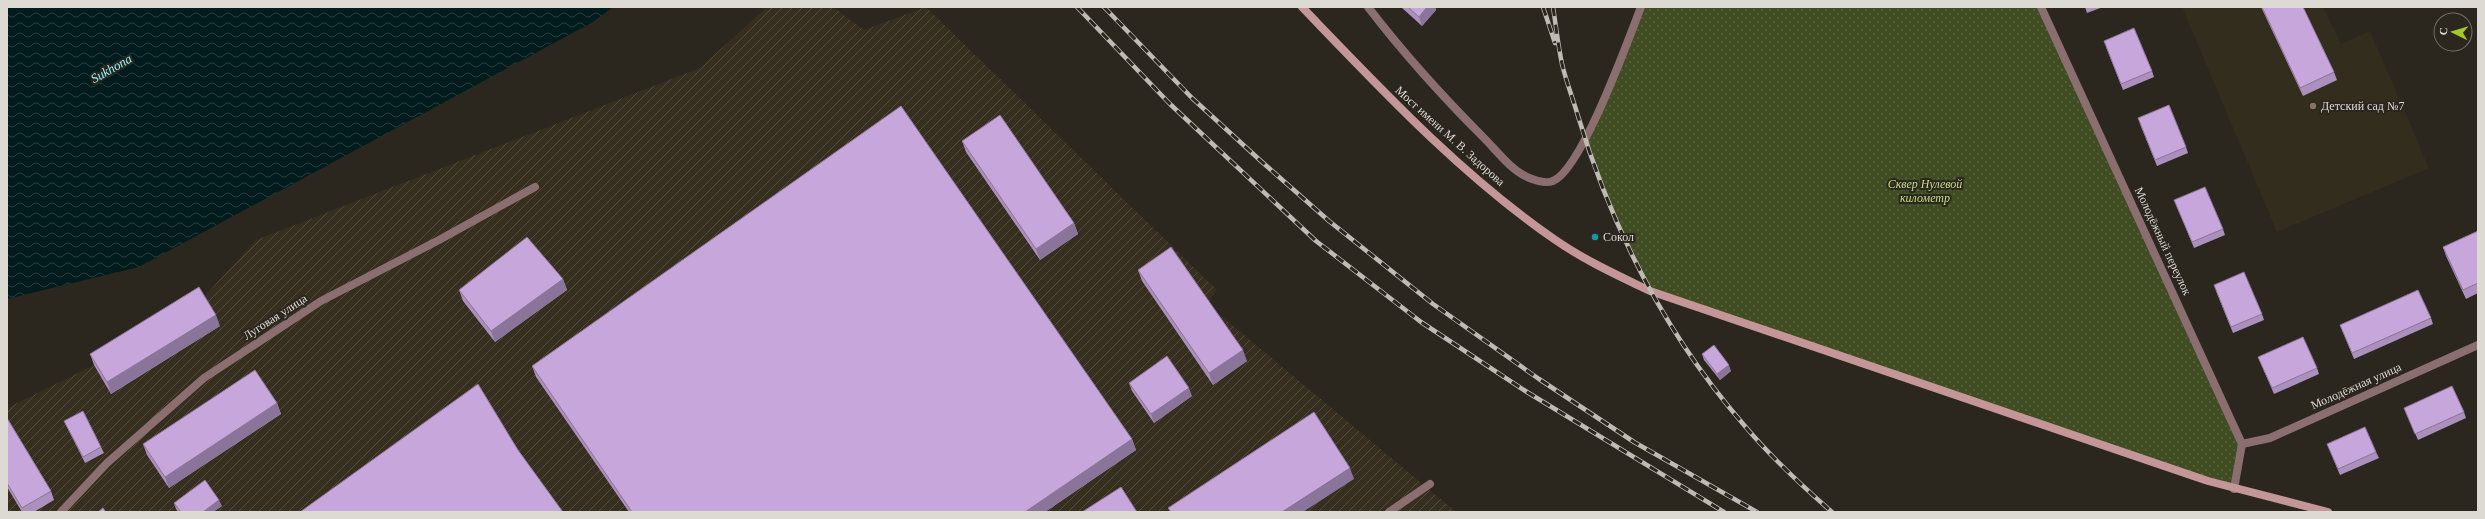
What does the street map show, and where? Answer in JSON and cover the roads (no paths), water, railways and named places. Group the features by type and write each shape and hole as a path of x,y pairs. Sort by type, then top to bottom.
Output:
{"main road":[{"name":"Мост имени М. В. Задорова","path":"1302,7 1392,101 1478,178 1554,239 1596,266 1650,291 2234,489 2328,512"}],"street":[{"path":"1368,7 1399,47 1459,113 1511,165 1527,177 1542,181 1552,181 1561,176 1585,140 1601,107 1641,7"},
{"name":"Молодёжный переулок","path":"2041,7 2242,444"},
{"name":"Луговая улица","path":"61,512 107,463 204,378 321,301 439,240 535,187"},
{"name":"Молодёжная улица","path":"2242,444 2270,438 2478,345"},
{"path":"2234,489 2242,444"},
{"path":"1389,512 1430,484"}],"water":[{"name":"Sukhona","path":"7,7 613,7 593,22 139,267 7,299"}],"railway":[{"path":"1077,7 1170,104 1316,241 1421,322 1527,392 1724,512"},
{"path":"1104,7 1192,98 1262,162 1329,221 1433,304 1539,379 1634,442 1757,512"},
{"path":"1543,7 1555,43"},
{"path":"1553,7 1559,50 1564,70 1592,158 1607,199 1644,279 1690,355 1716,391 1764,448 1797,481 1832,512"}],"place":[{"name":"Детский сад №7","path":"2313,106"},
{"name":"Сокол","path":"1595,237"}],"park label":[{"name":"Сквер Нулевой километр","path":"1925,191"}]}
